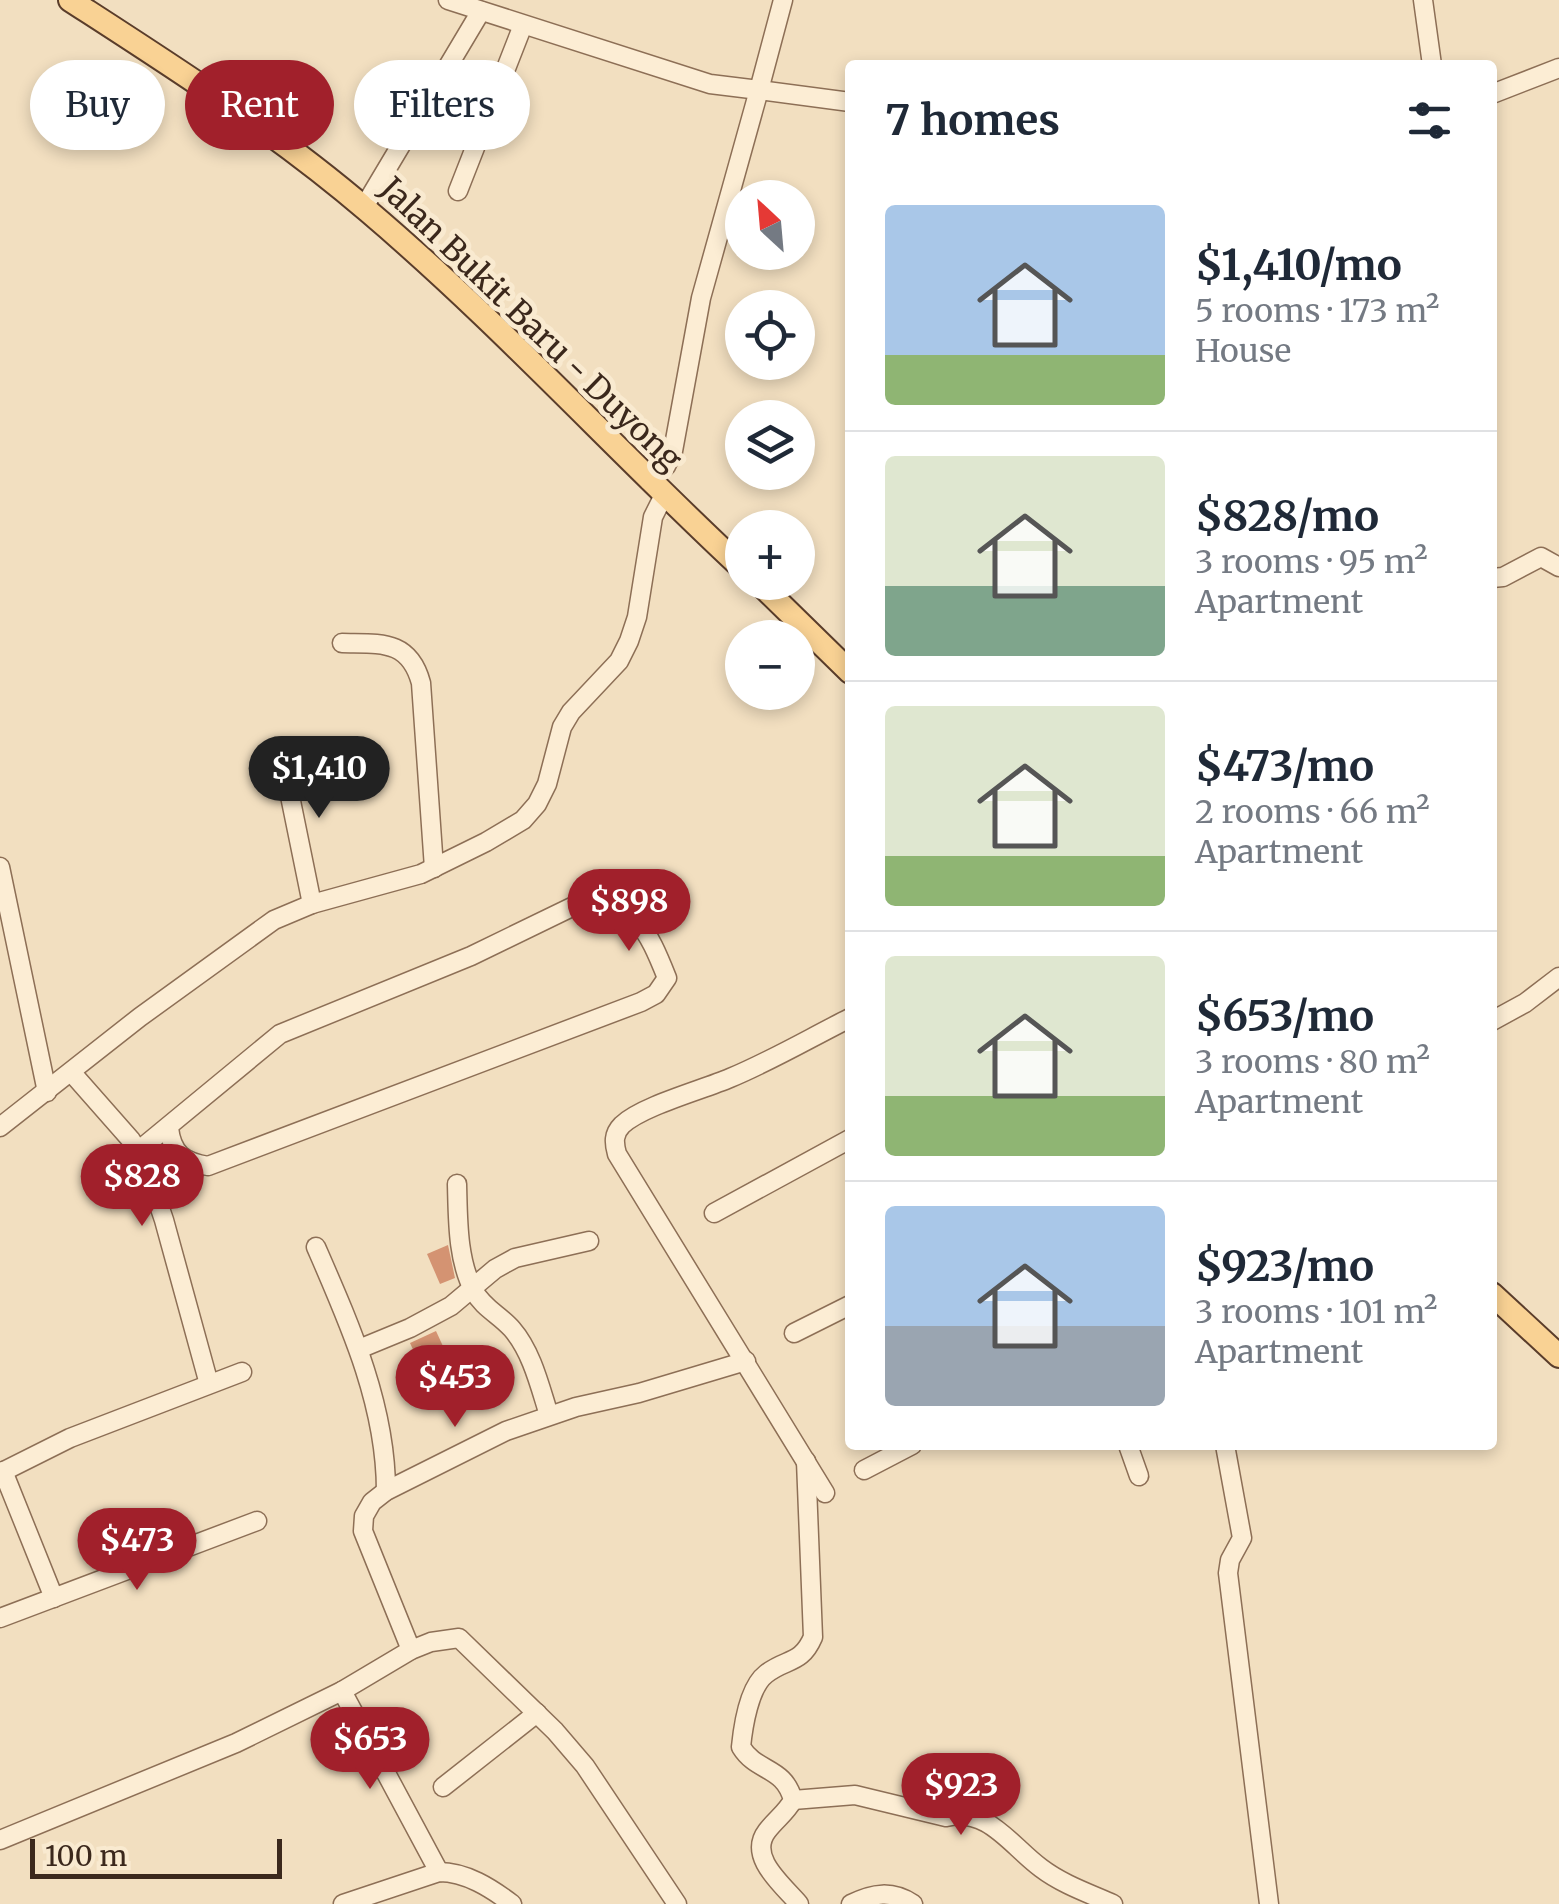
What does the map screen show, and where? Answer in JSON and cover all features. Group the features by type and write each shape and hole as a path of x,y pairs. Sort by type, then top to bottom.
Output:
{"main road":[{"name":"Jalan Bukit Baru - Duyong","path":"70,0 261,128 364,207 547,377 725,552"},
{"path":"776,600 845,667"},
{"path":"1497,1299 1559,1356"}],"street":[{"path":"448,0 710,84 845,101"},
{"path":"0,1127 256,931 312,904 408,879 434,868 523,820 537,804 570,712 620,660 637,617 657,488 673,451 701,298 783,0"},
{"path":"1424,0 1431,60"},
{"path":"364,207 480,11"},
{"path":"458,191 523,25"},
{"path":"1497,92 1559,68"},
{"path":"1497,578 1541,558 1559,567"},
{"path":"342,642 397,648 410,656 417,668 434,868"},
{"path":"280,747 312,904"},
{"path":"0,867 47,1092"},
{"path":"138,1151 280,1034 471,956 576,905 592,901 629,911 667,978 656,994 641,1002 208,1166 149,1173"},
{"path":"1497,1018 1525,1004 1559,976"},
{"path":"825,1493 617,1154 614,1142 616,1131 624,1122 733,1077 845,1021"},
{"path":"72,1073 138,1151 149,1173 210,1384"},
{"path":"169,1128 178,1154 188,1162 208,1166"},
{"path":"714,1213 845,1142"},
{"path":"457,1184 461,1243 472,1288 480,1302 516,1334 549,1415"},
{"path":"359,1349 437,1314 516,1258 588,1241"},
{"path":"316,1247 359,1349 382,1429 386,1492"},
{"path":"794,1332 845,1306"},
{"path":"411,1650 363,1532 364,1516 372,1502 506,1431 549,1415 746,1361"},
{"path":"54,1598 2,1472 70,1438 242,1372"},
{"path":"864,1470 902,1450"},
{"path":"1130,1450 1139,1476"},
{"path":"1226,1450 1242,1538 1228,1574 1269,1904"},
{"path":"799,1904 767,1867 761,1854 761,1840 786,1813 792,1800 789,1788 780,1776 748,1759 741,1748 760,1678 796,1660 808,1650 814,1637 806,1458"},
{"path":"0,1618 257,1521"},
{"path":"0,1840 236,1743 411,1650 445,1638 459,1638 537,1713 584,1766 677,1904"},
{"path":"342,1690 439,1872"},
{"path":"443,1787 537,1713"},
{"path":"792,1800 856,1795 946,1817 975,1816 1002,1832 1040,1867 1113,1904"},
{"path":"343,1904 439,1872 453,1872 475,1881 512,1904"},
{"path":"851,1904 875,1894 890,1893 914,1904"}],"building":[{"path":"448,1245 455,1278 440,1284 427,1254"},
{"path":"436,1331 447,1355 421,1367 410,1343"}]}
